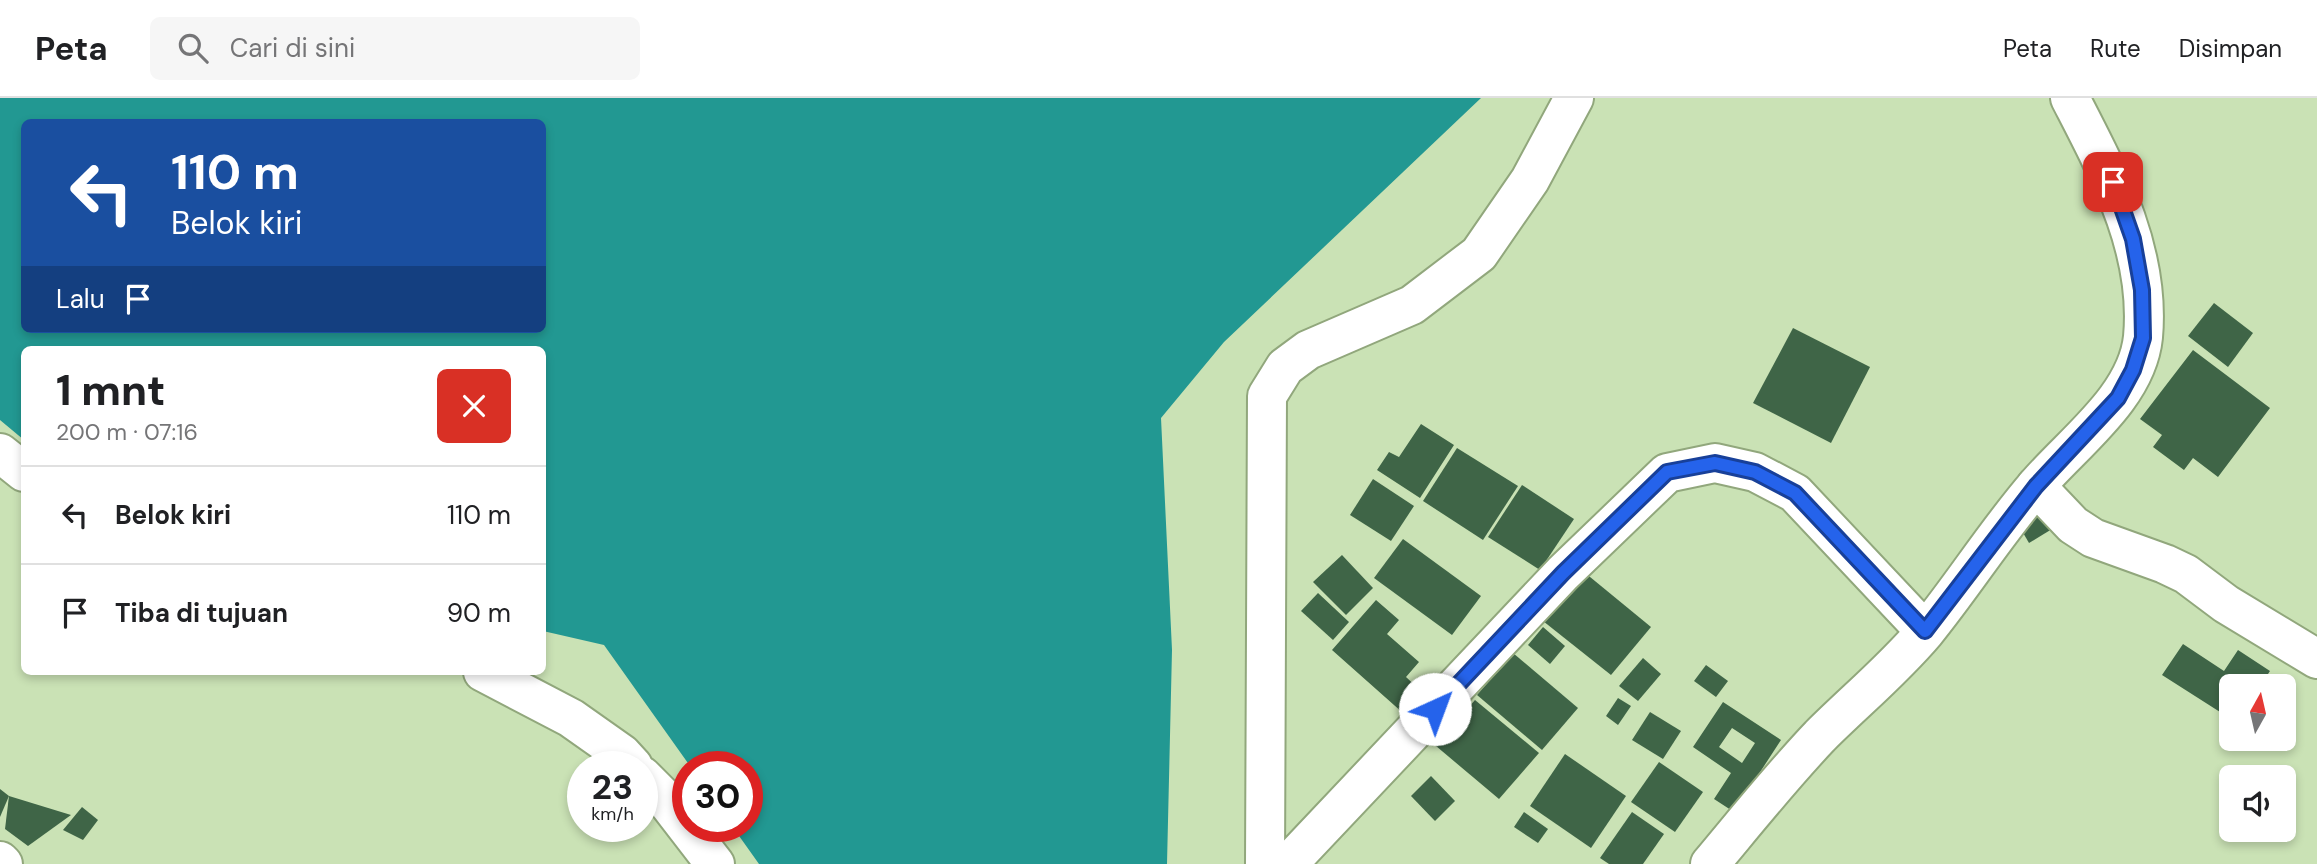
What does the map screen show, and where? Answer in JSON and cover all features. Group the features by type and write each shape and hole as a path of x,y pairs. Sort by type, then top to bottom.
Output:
{"street":[{"path":"1265,864 1267,396 1285,367 1308,350 1412,305 1479,254 1530,180 1574,98"},
{"path":"1710,864 1779,780 1823,734 1889,673 1925,631 2036,486 2118,398 2133,370 2143,338 2142,290 2133,239 2113,182 2070,98"},
{"path":"0,453 21,470"},
{"path":"1288,864 1563,573 1667,472 1715,463 1755,472 1795,493 1925,631"},
{"path":"2036,486 2073,525 2093,538 2186,574 2226,604 2317,659"},
{"path":"489,675 571,718 618,751"},
{"path":"658,792 715,864"}],"water":[{"path":"0,98 1481,98 1224,342 1161,418 1172,650 1167,864 759,864 743,842 763,842 763,751 679,751 604,645 546,632 546,346 21,346 21,438 0,420"}],"building":[{"path":"2214,303 2253,333 2228,367 2188,336"},
{"path":"1793,328 1870,367 1831,443 1753,403"},
{"path":"2193,350 2270,408 2218,477 2193,458 2184,470 2153,447 2162,435 2140,419"},
{"path":"1421,424 1454,445 1420,498 1377,470 1389,452 1399,457"},
{"path":"1457,448 1518,486 1483,540 1423,501"},
{"path":"1373,479 1414,506 1391,541 1350,515"},
{"path":"1522,485 1574,519 1540,570 1488,537"},
{"path":"2041,511 2052,529 2029,543 2018,524"},
{"path":"1403,539 1481,596 1452,635 1374,578"},
{"path":"1342,555 1373,588 1346,615 1313,582"},
{"path":"1584,572 1651,627 1611,675 1543,621"},
{"path":"1318,593 1349,622 1333,640 1301,611"},
{"path":"1376,600 1399,620 1387,634 1419,662 1406,677 1422,692 1403,713 1332,650"},
{"path":"1543,627 1565,646 1550,664 1528,645"},
{"path":"2183,644 2224,671 2238,650 2270,671 2268,674 2219,674 2219,711 2162,675"},
{"path":"1513,653 1578,708 1542,750 1477,695"},
{"path":"1643,658 1661,674 1638,701 1619,686"},
{"path":"1706,665 1728,681 1716,697 1694,681"},
{"path":"1618,698 1631,706 1618,725 1606,716"},
{"path":"1475,700 1539,753 1499,799 1436,746"},
{"path":"1723,702 1781,740 1734,812 1714,799 1731,773 1693,747","holes":["1732,728 1755,743 1742,763 1719,747"]},
{"path":"1650,712 1681,731 1663,759 1632,740"},
{"path":"1565,754 1626,796 1591,848 1530,806"},
{"path":"1659,762 1703,792 1675,832 1631,802"},
{"path":"1431,776 1455,801 1435,821 1411,796"},
{"path":"0,789 9,796 0,817"},
{"path":"9,796 71,815 28,846 5,829"},
{"path":"82,807 98,820 83,840 63,830"},
{"path":"1524,812 1548,829 1538,843 1514,827"},
{"path":"1632,812 1664,834 1643,864 1609,864 1600,858"}],"route":[{"path":"1435,709 1563,573 1667,472 1715,463 1755,472 1795,493 1925,631 2036,486 2118,398 2133,370 2143,338 2142,290 2133,239 2113,182"}]}
